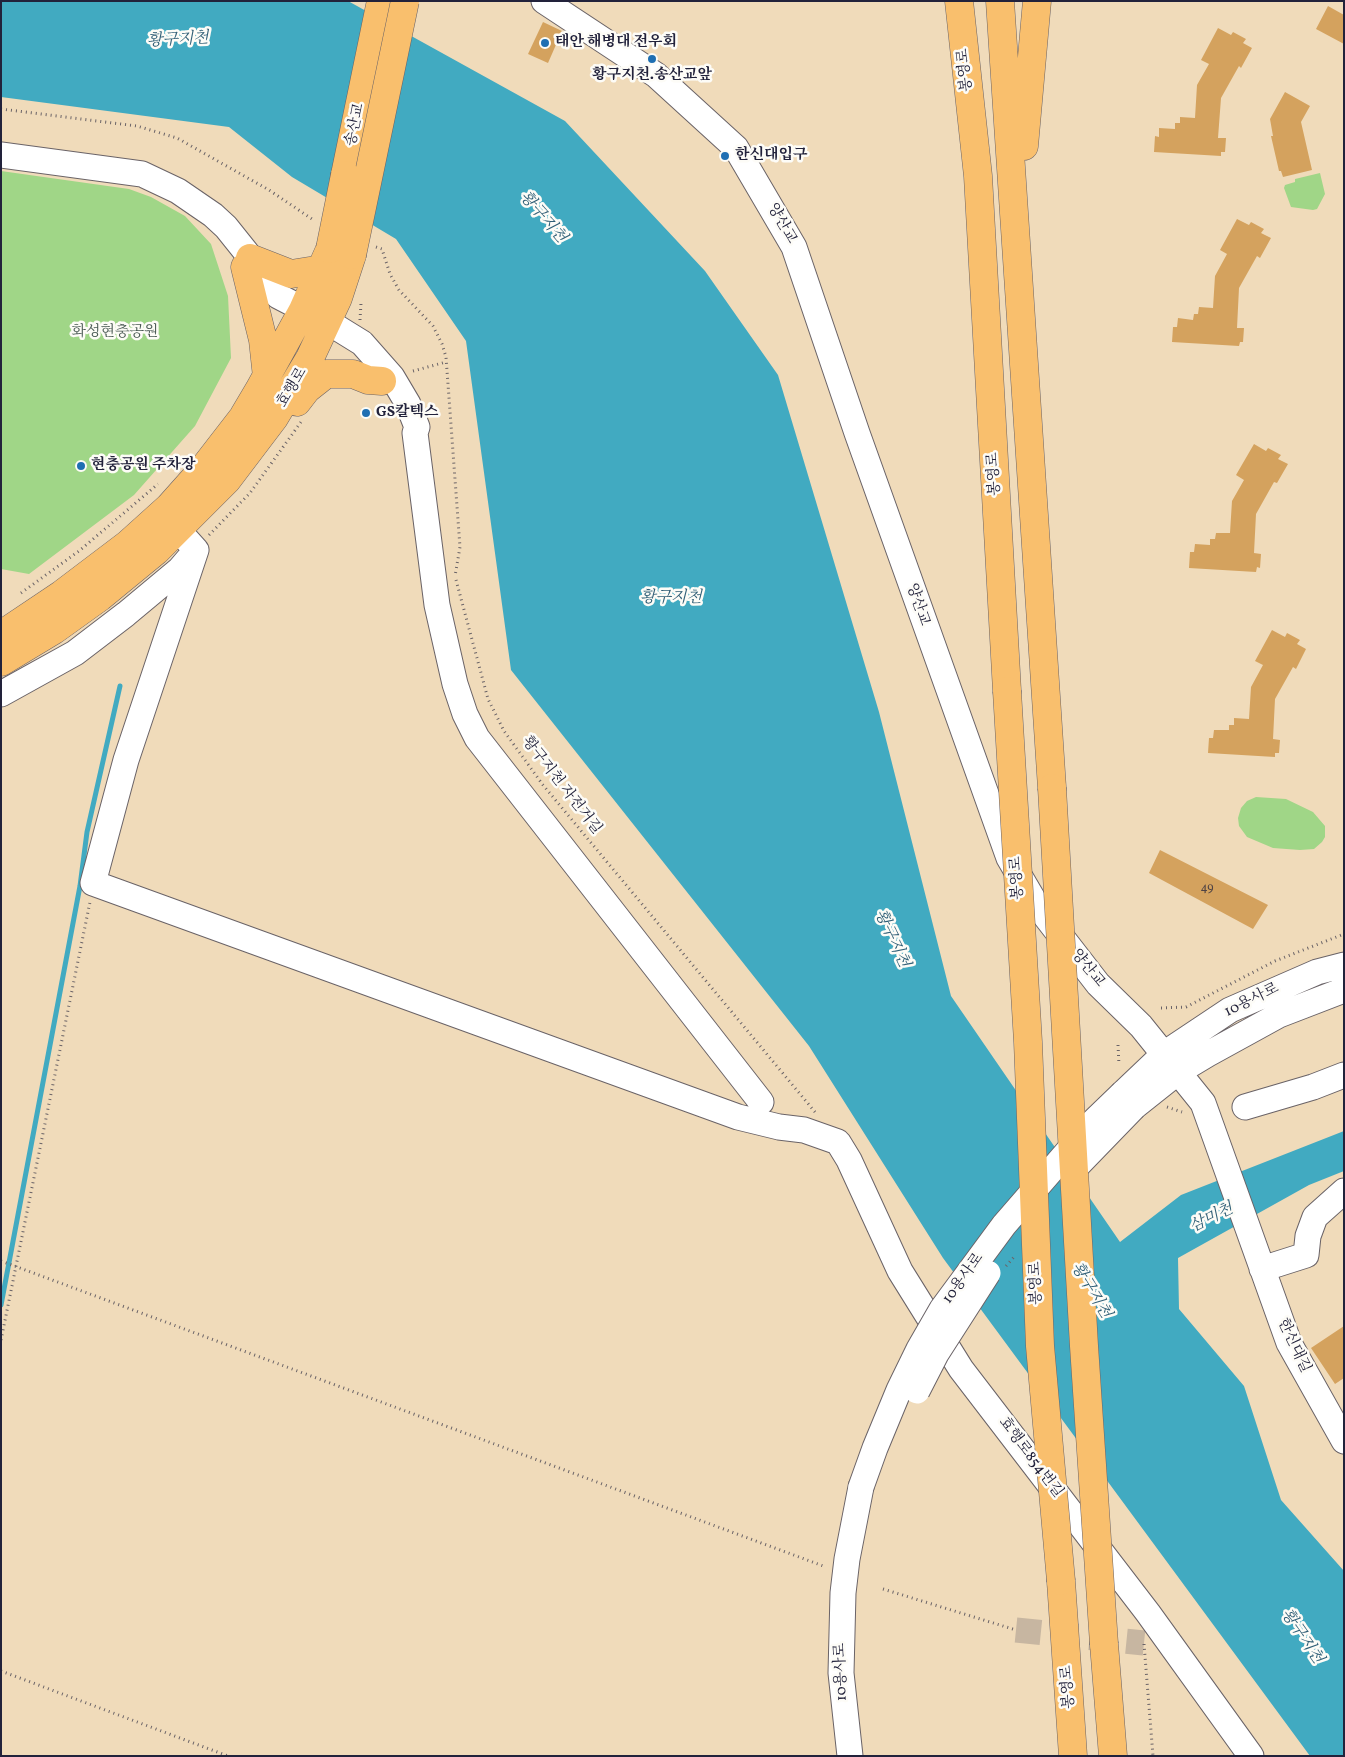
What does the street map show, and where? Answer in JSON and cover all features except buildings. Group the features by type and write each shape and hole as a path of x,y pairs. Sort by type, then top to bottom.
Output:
{"main road":[{"name":"송산교","path":"335,258 381,1"},
{"name":"효행로","path":"1,662 54,630 100,597 156,551 228,480 274,418 326,327 335,258 405,1"},
{"path":"940,1 948,43 967,76"},
{"name":"봉영로","path":"959,1 978,176 1028,1042 1040,1346 1061,1581 1073,1756"},
{"path":"1000,1 1017,234 1052,788 1084,1346 1112,1756"},
{"path":"1017,234 1036,1"},
{"path":"244,256 291,274 335,258"},
{"path":"244,256 263,340 263,384 270,388 273,396 246,438 243,447 244,458"},
{"name":"효행로","path":"1,635 62,594 128,544 169,507 223,444 263,384 300,315 335,258"},
{"path":"274,418 286,414 294,407 306,390 326,374 353,374 368,380 387,379"}],"street":[{"name":"양산교","path":"545,1 656,75 736,148 794,246 857,433 1009,858 1036,904 1098,984 1140,1026 1203,1103 1211,1121 1258,1258"},
{"path":"1,155 142,174 178,190 213,215 278,296 300,315 326,327 387,379 409,430 415,433 437,605 455,684 465,714 476,738 761,1102"},
{"path":"178,530 196,550"},
{"path":"1,694 75,652 172,575 196,550"},
{"path":"94,883 126,760 196,550"},
{"name":"효행로854번길","path":"94,883 738,1118 779,1128 804,1130 838,1142 849,1160 900,1271 961,1369 1148,1613 1251,1756"},
{"name":"10용사로","path":"850,1756 841,1673 843,1593 847,1559 869,1491 891,1408 919,1349 942,1309 1004,1225 1095,1120 1128,1100 1171,1063 1194,1033 1240,1006 1317,972 1344,965"},
{"name":"10용사로","path":"1171,1063 1253,1029 1279,1015 1344,990"},
{"path":"1240,1006 1237,1021 1253,1029"},
{"path":"1245,1107 1313,1087 1344,1075"},
{"path":"1258,1258 1306,1255 1308,1236 1315,1217 1338,1194 1344,1192"},
{"name":"한신대길","path":"1258,1258 1288,1343 1344,1441"},
{"name":"10용사로","path":"866,1756 859,1706 858,1619 869,1491"}],"path":[{"path":"387,379 446,362"},
{"path":"17,596 79,551 161,481"},
{"name":"황구지천 자전거길","path":"452,559 488,699 504,731 543,785 816,1113"},
{"path":"1,1340 94,883"},
{"path":"1161,1008 1186,1006 1274,960 1344,934"},
{"path":"1118,1046 1119,1066"},
{"path":"1,1261 16,1269 829,1568"},
{"path":"884,1589 1016,1630"},
{"path":"1144,1643 1153,1756"},
{"path":"1,1671 228,1756"}],"green space":[{"name":"화성현충공원","path":"1,171 129,189 151,197 185,216 211,244 228,296 231,358 195,426 134,495 29,574 1,569"},
{"path":"1320,173 1325,194 1317,209 1291,207 1284,188 1285,185 1295,182 1295,179"},
{"path":"1256,797 1286,799 1313,812 1325,826 1325,837 1322,842 1314,849 1300,850 1273,848 1247,837 1239,826 1238,818 1241,808 1247,801"}],"water":[{"name":"황구지천","path":"1,1 348,1 565,121 705,271 778,375 879,712 951,996 1120,1242 1181,1195 1344,1131 1344,1171 1309,1185 1178,1258 1179,1309 1244,1386 1281,1500 1344,1571 1344,1756 1310,1756 943,1258 809,1046 511,670 466,341 396,239 292,177 229,127 1,97"}],"waterway":[{"path":"1,1305 80,886 87,832 120,686"}],"tunnel":[{"path":"1016,1630 1144,1643"}],"place":[{"name":"태안 해병대 전우회","path":"545,43"},
{"name":"황구지천.송산교앞","path":"652,59"},
{"name":"한신대입구","path":"725,156"},
{"name":"GS칼텍스","path":"366,413"},
{"name":"현충공원 주차장","path":"81,466"}],"water label":[{"name":"삼미천","path":"1212,1219"}]}
